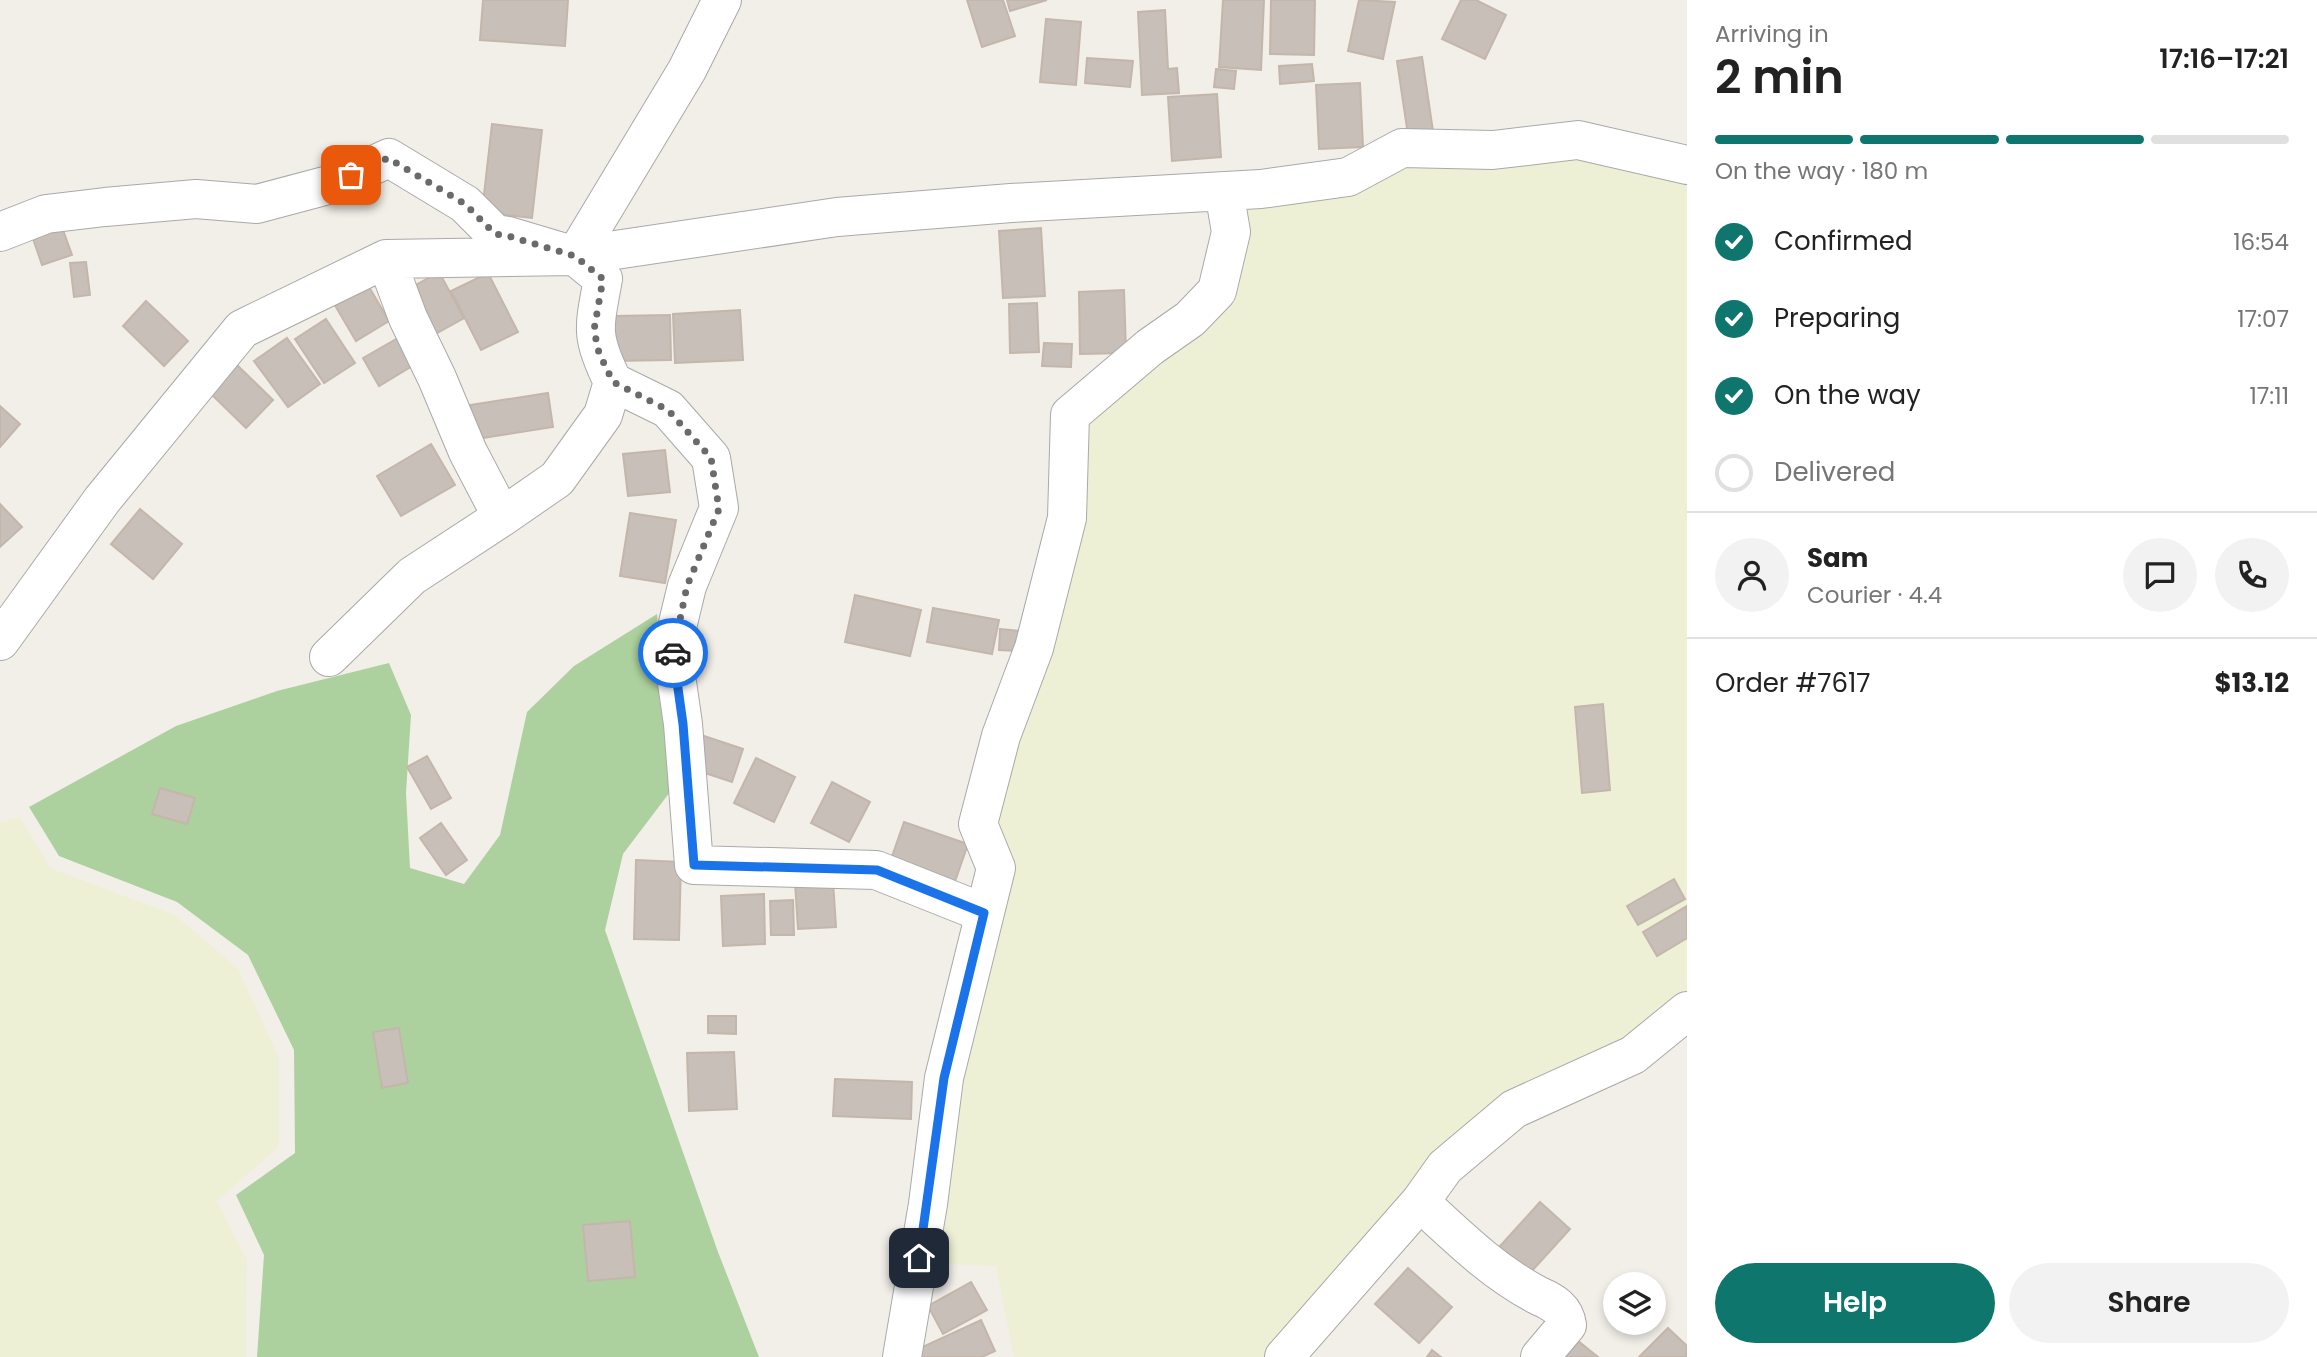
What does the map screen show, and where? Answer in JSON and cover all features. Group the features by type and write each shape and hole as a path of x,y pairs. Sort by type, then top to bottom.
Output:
{"street":[{"path":"575,256 687,70 722,0"},
{"path":"0,641 102,500 242,329 386,259 575,256 837,217 1011,203 1261,189 1348,177 1402,149 1493,150 1578,139 1687,165"},
{"path":"0,232 46,214 105,207 196,199 257,204 332,184 388,158 465,204 495,234 575,256 603,279 594,330 599,353 613,382 668,410 711,458 719,509 687,586 672,648 683,724 694,865 877,870 984,913"},
{"path":"902,1357 928,1204 944,1078 996,868 978,824 1001,736 1034,648 1067,518 1070,415 1150,347 1190,319 1217,291 1231,232 1224,191"},
{"path":"386,259 408,318 468,452 502,517"},
{"path":"328,657 412,576 557,479 603,415 613,382"},
{"path":"1284,1357 1420,1202 1445,1167 1514,1109 1633,1055 1687,1010"},
{"path":"1420,1202 1489,1265 1552,1302 1566,1315 1567,1325 1541,1357"}],"green space":[{"path":"1579,144 1687,173 1687,991 1647,1031 1506,1097 1270,1357 1014,1357 996,1266 940,1264 950,1137 984,826 1077,440 1123,388 1191,327 1230,194 1403,154"},
{"path":"657,614 670,792 623,854 605,930 718,1252 759,1357 257,1357 264,1255 236,1195 295,1153 294,1050 248,955 177,902 59,856 29,807 176,726 277,691 389,663 411,715 406,793 410,868 464,884 500,835 527,712 574,666"},
{"path":"20,817 50,868 175,915 238,968 279,1058 279,1147 217,1201 247,1260 246,1357 0,1357 0,822"}],"building":[{"path":"483,0 568,0 565,46 480,40"},
{"path":"967,0 1003,0 1015,36 982,47"},
{"path":"1007,0 1047,0 1010,11"},
{"path":"1223,0 1264,0 1261,70 1219,67"},
{"path":"1271,0 1315,0 1314,55 1270,54"},
{"path":"1359,0 1395,2 1383,59 1348,51"},
{"path":"1461,0 1476,0 1506,15 1485,59 1442,39"},
{"path":"1165,10 1168,69 1177,68 1179,93 1142,95 1138,12"},
{"path":"1046,19 1081,22 1076,85 1040,82"},
{"path":"1422,57 1433,131 1408,135 1397,61"},
{"path":"1087,58 1133,61 1130,87 1085,83"},
{"path":"1312,64 1314,81 1280,84 1279,66"},
{"path":"1216,69 1236,71 1234,89 1214,87"},
{"path":"1360,83 1363,147 1319,149 1316,85"},
{"path":"1217,94 1221,157 1172,161 1168,97"},
{"path":"492,124 542,130 532,218 482,212"},
{"path":"59,219 72,255 42,265 30,230"},
{"path":"1041,228 1045,296 1003,298 999,231"},
{"path":"86,262 90,295 74,297 70,263"},
{"path":"439,272 464,318 432,336 407,290"},
{"path":"488,273 518,332 481,350 451,291"},
{"path":"362,275 389,321 356,341 329,295"},
{"path":"1124,290 1126,353 1080,354 1079,292"},
{"path":"146,301 188,341 164,366 123,326"},
{"path":"1037,303 1039,352 1010,353 1009,304"},
{"path":"740,310 743,360 675,363 673,314"},
{"path":"670,315 671,360 612,361 612,316"},
{"path":"326,319 355,363 324,383 295,339"},
{"path":"403,335 419,362 379,386 363,358"},
{"path":"287,338 320,384 288,407 254,361"},
{"path":"1044,343 1072,344 1071,367 1042,366"},
{"path":"234,362 273,400 246,428 207,390"},
{"path":"548,393 553,427 476,439 470,405"},
{"path":"0,406 20,424 0,447"},
{"path":"431,444 455,485 401,516 377,476"},
{"path":"665,450 670,492 628,496 623,454"},
{"path":"0,504 22,527 0,547"},
{"path":"140,509 182,544 153,579 111,544"},
{"path":"630,513 676,520 665,583 620,576"},
{"path":"855,595 921,610 910,656 845,642"},
{"path":"933,608 999,620 992,654 927,642"},
{"path":"1000,629 1020,631 1019,651 999,650"},
{"path":"1603,704 1610,790 1582,793 1575,707"},
{"path":"701,735 743,749 732,782 690,768"},
{"path":"427,756 451,798 431,809 407,767"},
{"path":"756,758 795,777 774,822 734,803"},
{"path":"832,782 870,802 849,842 811,823"},
{"path":"160,788 195,798 187,824 152,814"},
{"path":"904,822 968,844 952,890 888,868"},
{"path":"441,823 467,860 446,875 420,838"},
{"path":"636,860 681,862 679,940 634,939"},
{"path":"1674,879 1685,899 1638,925 1627,906"},
{"path":"833,881 836,927 798,929 795,883"},
{"path":"764,894 765,944 723,946 721,896"},
{"path":"793,900 794,935 771,935 770,901"},
{"path":"1687,906 1687,938 1657,956 1643,932"},
{"path":"708,1016 736,1016 736,1034 708,1033"},
{"path":"399,1028 408,1083 382,1088 373,1032"},
{"path":"734,1052 737,1109 689,1111 687,1053"},
{"path":"835,1079 912,1082 911,1119 833,1116"},
{"path":"1540,1202 1570,1229 1521,1283 1491,1256"},
{"path":"630,1221 635,1277 588,1281 583,1225"},
{"path":"1408,1268 1452,1307 1419,1343 1375,1304"},
{"path":"971,1282 987,1310 943,1334 928,1306"},
{"path":"981,1320 995,1351 982,1357 919,1357 916,1350"},
{"path":"1668,1328 1687,1346 1686,1357 1639,1357 1661,1335 1666,1335"},
{"path":"1577,1340 1598,1357 1564,1357"},
{"path":"1432,1350 1441,1357 1427,1357"}],"way so far":[{"path":"351,175 388,158 465,204 495,234 575,256 603,279 594,330 599,353 613,382 668,410 711,458 719,509 687,586 673,653"}],"route":[{"path":"673,653 683,724 694,865 877,870 984,913 944,1078 919,1258"}]}
